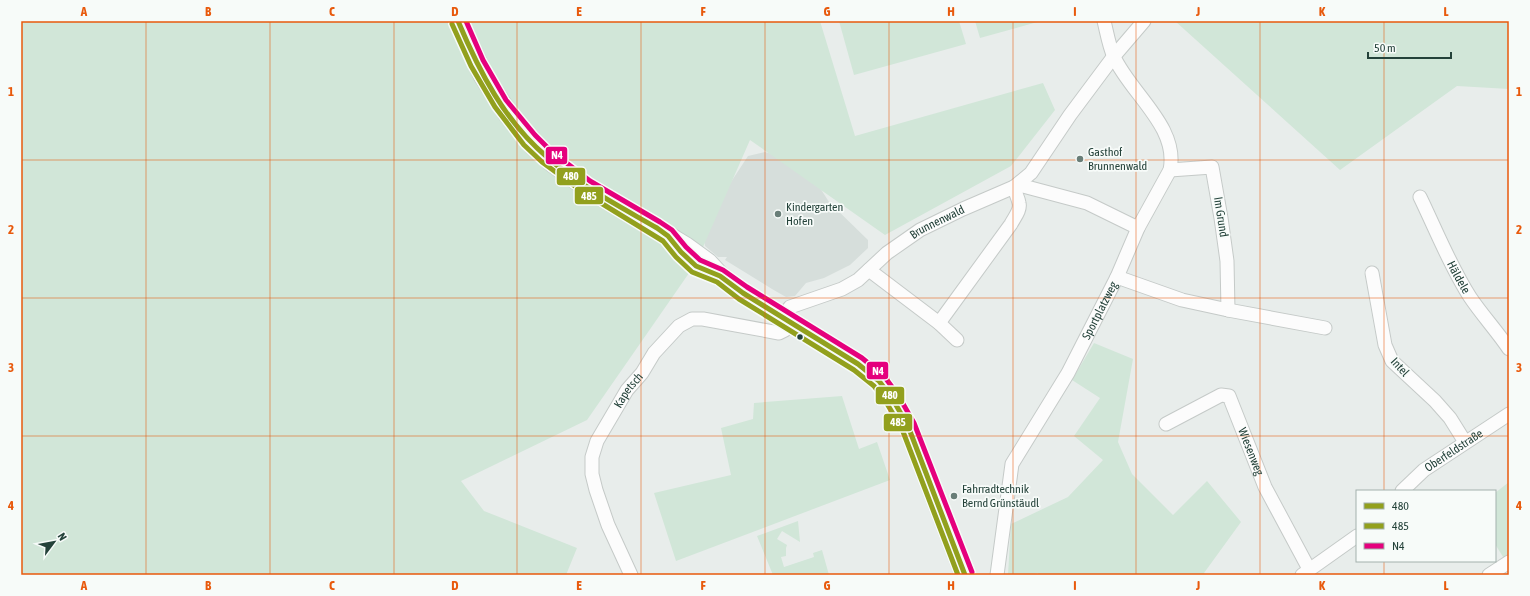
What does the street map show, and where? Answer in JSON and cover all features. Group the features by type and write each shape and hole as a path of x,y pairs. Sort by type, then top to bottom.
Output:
{"main road":[{"path":"458,21 484,75 508,114 534,146 568,174 668,236 681,252 696,266 720,276 743,293 858,364 879,381 892,398 908,426 965,575"}],"street":[{"name":"Sportplatzweg","path":"997,575 1012,464 1062,383 1117,277 1138,228 1170,170 1172,160 1170,143 1163,127 1132,86 1114,56 1104,21"},
{"path":"1114,56 1144,21"},
{"name":"Brunnenwald","path":"786,320 790,307 842,289 858,280 887,253 920,230 963,209 1014,187 1031,173 1070,115 1114,56"},
{"name":"Im Grund","path":"1170,170 1212,167 1222,218 1227,261 1228,310"},
{"name":"Brunnenwald","path":"1014,187 1023,186 1086,202 1138,228"},
{"path":"939,323 1011,224 1020,204 1014,187"},
{"name":"Häldele","path":"1420,197 1447,254 1470,297 1498,332 1509,349"},
{"path":"869,270 939,323 956,340"},
{"name":"Intel","path":"1372,273 1385,345 1392,361 1435,401 1450,418 1465,442"},
{"path":"1117,277 1182,300 1325,328"},
{"name":"Kapetsch","path":"631,575 608,525 596,490 592,469 592,457 597,441 627,390 642,373 654,353 679,326 685,322 692,319 703,319 779,334 785,330 786,320"},
{"name":"Wiesenweg","path":"1166,424 1222,395 1229,396 1265,487 1305,572"},
{"name":"Oberfeldstraße","path":"1403,490 1424,470 1509,414"},
{"path":"1305,572 1356,537"},
{"path":"1489,575 1509,562"}],"shaded area":[{"name":"Kindergarten Hofen","path":"765,152 790,159 810,172 829,202 868,240 868,248 850,265 824,278 806,283 795,296 786,297 725,260 727,257 718,257 705,246 704,240 731,182 748,156"}],"green space":[{"path":"21,21 820,21 855,136 1043,83 1055,110 1011,166 885,235 750,140 696,263 587,420 461,481 484,511 577,548 566,575 21,575"},
{"path":"839,21 959,21 966,44 854,75"},
{"path":"975,21 1041,21 980,38"},
{"path":"1175,21 1509,21 1509,89 1457,86 1340,170"},
{"path":"1094,343 1133,359 1118,442 1132,474 1173,515 1207,481 1241,522 1204,573 1206,575 1039,575 1038,573 1029,575 1008,575 1011,524 1068,497 1103,460 1074,436 1100,398 1072,380"},
{"path":"842,396 859,449 877,442 890,480 676,561 654,493 731,475 721,428 753,419 754,403"},
{"path":"1509,482 1509,557 1505,560 1496,546 1496,492"},
{"path":"798,521 800,542 782,531 777,539 787,545 786,556 781,557 784,567 814,557 813,553 822,550 829,575 773,575 757,536"}],"transit line":[{"name":"480","path":"458,21 484,77 506,112 518,128 547,157 586,186 668,236 681,252 696,266 720,276 743,293 858,364 879,381 892,398 908,426 965,575"},
{"name":"N4","path":"466,21 483,60 506,100 535,135 551,151 590,181 672,230 686,247 700,260 723,270 747,287 862,358 884,376 898,395 914,423 972,572"},
{"name":"485","path":"452,24 471,66 495,107 524,145 542,162 583,192 663,241 676,257 692,272 717,282 739,299 854,370 874,386 886,402 902,429 958,575"}],"place":[{"name":"Gasthof Brunnenwald","path":"1080,159"},
{"name":"Kindergarten Hofen","path":"778,214"},
{"name":"Fahrradtechnik Bernd Grünstäudl","path":"954,496"}]}
